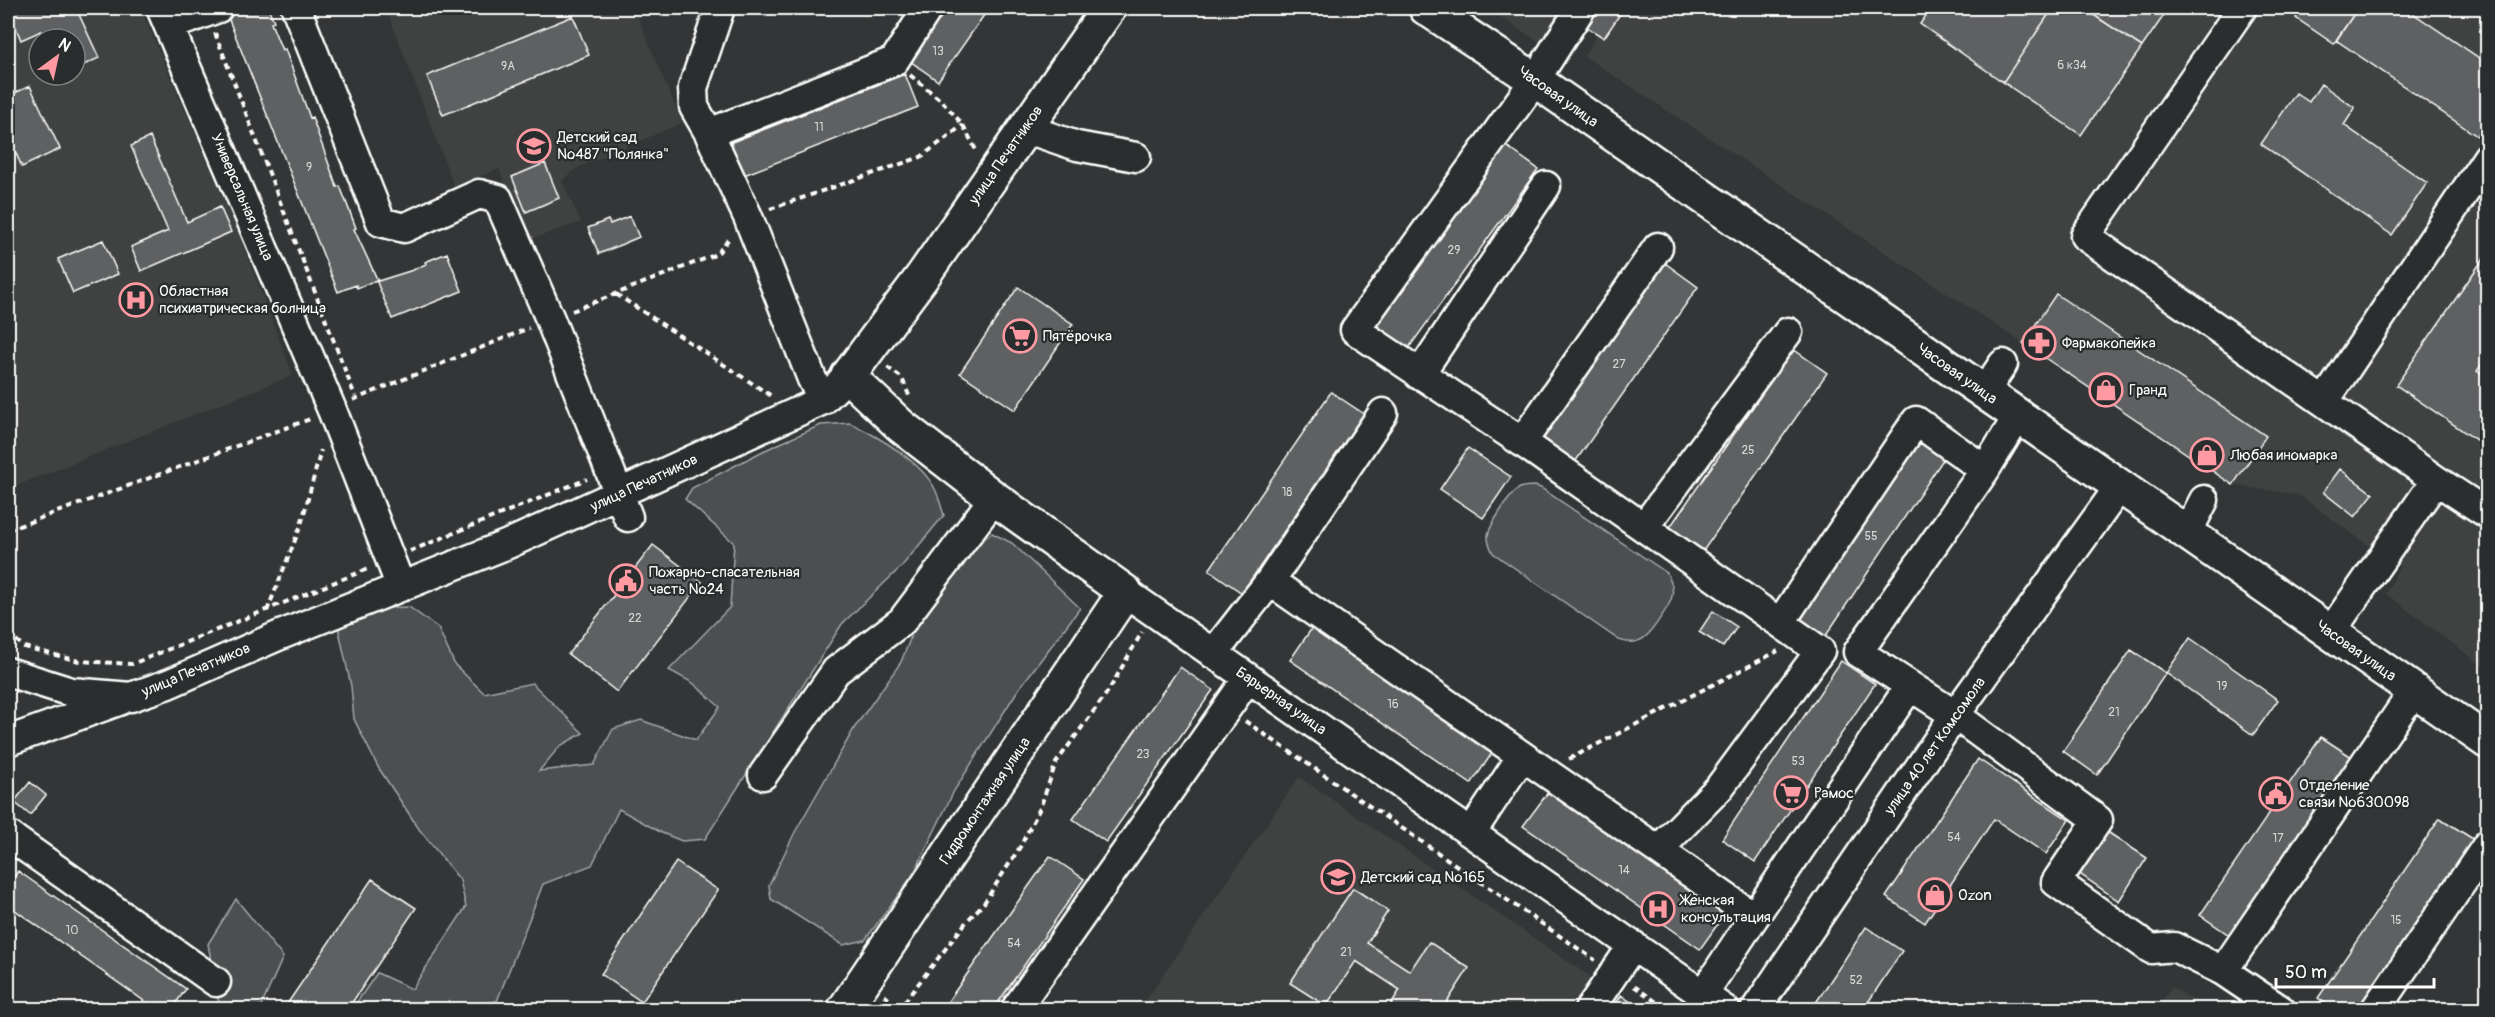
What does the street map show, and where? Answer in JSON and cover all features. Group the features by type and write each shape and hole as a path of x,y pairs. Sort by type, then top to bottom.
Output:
{"main road":[{"name":"улица Печатников","path":"858,364 1109,8"},
{"name":"Часовая улица","path":"1426,8 1535,80 2487,742"},
{"name":"Барьерная улица","path":"858,364 901,426 994,498 1125,592"},
{"name":"Гидромонтажная улица","path":"844,1010 1125,592"}],"street":[{"path":"296,8 381,222 404,228 479,194 498,199 550,319 623,506"},
{"path":"720,8 693,88 694,107 748,217 812,379 823,400"},
{"path":"709,134 894,61 928,8"},
{"path":"1581,8 1535,80 1354,330 1522,442 1820,651 1719,788 1658,850"},
{"path":"2242,8 2085,236 2487,514"},
{"path":"165,17 212,10"},
{"name":"Универсальная улица","path":"165,17 344,404 401,587"},
{"path":"1024,128 1077,146 1136,158"},
{"path":"2325,402 2487,157"},
{"path":"1419,375 1546,186"},
{"path":"1522,442 1658,247"},
{"path":"1644,527 1788,332"},
{"name":"улица Печатников","path":"8,672 71,692 131,697 168,684 278,636 401,587 513,555 623,506 823,400 858,364"},
{"path":"1984,392 2003,364"},
{"path":"1213,654 1270,581 1383,413"},
{"path":"2018,416 1985,470 1858,652 1955,715 2098,820 2056,882 2151,949 2174,947 2223,971 2281,1010"},
{"path":"1791,631 1916,421 1985,470"},
{"path":"2330,633 2436,480"},
{"name":"улица 40 лет Комсомола","path":"1755,1010 1955,715 2120,486"},
{"path":"763,775 836,671 902,621 994,498"},
{"path":"2187,533 2204,500"},
{"path":"1270,581 1754,917"},
{"name":"Барьерная улица","path":"1125,592 1714,1002"},
{"path":"1015,1010 1248,678"},
{"path":"1714,1002 1754,917 1910,686"},
{"path":"2223,971 2414,691"},
{"path":"8,741 131,697"},
{"path":"1471,833 1533,763"},
{"path":"8,835 216,982"},
{"path":"2374,1010 2487,844"},
{"path":"1589,1010 1633,945"}],"path":[{"path":"212,10 344,404 301,525 267,611 278,636"},
{"path":"894,61 943,102 963,125 978,154"},
{"path":"8,530 344,404 550,319 717,254 748,217 921,157 963,125"},
{"path":"616,294 777,400"},
{"path":"858,364 902,378 911,400"},
{"path":"898,1010 967,921 984,903 1020,847 1040,808 1056,763 1109,690 1153,612"},
{"path":"1533,763 1791,631"},
{"path":"1227,709 1668,1010"}],"shaded area":[{"name":"Областная психиатрическая болница","path":"8,8 140,8 235,225 293,375 8,489"},
{"name":"Детский сад №487 \"Полянка\"","path":"386,8 634,8 682,123 577,168 562,181 581,222 528,240 499,169 454,186"},
{"path":"1486,8 1576,8 1549,48"},
{"path":"1614,8 2487,8 2487,669 2386,594 2400,565 2383,556 2299,495 2233,485 2023,343 1584,56"},
{"path":"850,423 885,442 920,469 935,489 944,515 902,566 842,624 705,839 682,841 662,833 619,809 592,865 543,884 497,1001 450,1009 352,1009 377,973 412,989 466,907 460,880 419,829 378,767 354,719 351,686 338,626 364,609 409,607 438,628 455,665 484,693 532,683 583,733 560,746 539,771 594,765 613,729 641,720 696,740 720,707 693,683 669,670 730,607 734,543 685,499 692,488 763,451 821,425"},
{"path":"1535,486 1667,573 1672,587 1671,599 1657,623 1644,638 1633,642 1619,640 1493,553 1488,542 1488,535 1506,502 1520,488"},
{"path":"992,533 1012,543 1080,608 1018,690 954,791 913,875 865,940 843,945 771,899 769,885 795,832 855,727 901,662 916,624 969,551"},
{"name":"Детский сад №165","path":"1299,777 1592,978 1571,1009 1139,1010"},
{"path":"236,899 283,957 260,1009 220,1009 208,944"},
{"path":"2172,987 2206,1009 2156,1009"}],"building":[{"path":"8,8 76,8 85,27 27,27 27,37 21,40"},
{"path":"219,8 268,8 274,21 271,23 282,50 285,49 337,187 340,186 356,228 354,229 378,281 413,270 447,253 462,291 392,319 376,280 357,288 356,285 338,292 227,15"},
{"path":"947,8 989,8 938,81 910,61"},
{"path":"1588,8 1624,8 1604,38 1579,22"},
{"path":"1855,8 1872,8 1867,15"},
{"path":"1931,8 2053,8 2003,82 1920,24"},
{"path":"2053,8 2083,8 2142,47 2081,135 2003,82"},
{"path":"2083,8 2169,8 2142,47"},
{"path":"2303,8 2358,8 2334,44 2296,18"},
{"path":"2358,8 2405,8 2488,64 2488,120 2477,136 2336,40"},
{"path":"573,16 589,55 443,115 427,76"},
{"path":"87,32 99,58 87,64"},
{"path":"905,74 918,107 739,177 727,144"},
{"path":"2321,84 2355,108 2344,125 2427,183 2392,235 2261,144 2296,93 2309,102"},
{"path":"30,87 60,149 22,167 8,135 8,96"},
{"path":"150,137 187,222 220,207 231,232 141,271 131,247 168,231 131,146"},
{"path":"1505,145 1538,169 1403,356 1370,331"},
{"path":"545,163 559,198 526,212 512,177"},
{"path":"630,216 639,237 599,254 588,228 608,220 610,224"},
{"path":"103,240 118,274 73,293 58,259"},
{"path":"2488,252 2488,356 2477,371 2488,379 2488,448 2396,385"},
{"path":"1665,263 1698,287 1573,465 1540,441"},
{"path":"1018,287 1073,324 1015,410 960,373"},
{"path":"2056,294 2266,436 2233,485 2023,343"},
{"path":"1793,349 1827,373 1703,551 1670,527"},
{"path":"1331,392 1364,414 1242,593 1209,570"},
{"path":"1916,435 1946,455 1825,637 1794,617"},
{"path":"1468,448 1511,477 1483,518 1440,489"},
{"path":"2340,469 2373,494 2355,517 2323,492"},
{"path":"653,545 702,582 617,692 568,654"},
{"path":"1713,611 1737,627 1723,647 1699,632"},
{"path":"1314,625 1495,749 1471,784 1290,660"},
{"path":"2190,638 2278,700 2253,735 2166,673"},
{"path":"2131,650 2166,673 2097,775 2063,751"},
{"path":"1841,661 1875,684 1755,862 1722,839"},
{"path":"1180,667 1213,690 1106,842 1073,819"},
{"path":"2321,737 2358,761 2235,939 2200,915"},
{"path":"1978,759 2069,820 2046,854 1994,819 1925,923 1886,897"},
{"path":"30,782 46,795 30,815 14,802"},
{"path":"1549,791 1725,914 1700,949 1523,826"},
{"path":"2440,818 2476,841 2357,1010 2335,1010 2318,998"},
{"path":"2103,829 2147,858 2119,901 2074,870"},
{"path":"1050,856 1084,879 993,1010 947,1010 944,1007"},
{"path":"676,862 718,890 642,1002 601,974"},
{"path":"18,871 186,989 171,1010 157,1010 8,905 8,886"},
{"path":"372,879 416,908 347,1010 283,1010"},
{"path":"1353,888 1388,911 1367,943 1410,971 1429,942 1469,968 1442,1010 1387,1010 1400,990 1356,961 1326,1006 1290,983"},
{"path":"1866,927 1902,951 1863,1010 1811,1010"},
{"path":"1621,995 1642,1010 1612,1010"}],"place":[{"name":"Детский сад №487 \"Полянка\"","path":"534,146"},
{"name":"Областная психиатрическая болница","path":"136,300"},
{"name":"Пятёрочка","path":"1020,336"},
{"name":"Фармакопейка","path":"2039,343"},
{"name":"Гранд","path":"2106,390"},
{"name":"Любая иномарка","path":"2207,455"},
{"name":"Пожарно-спасательная часть №24","path":"626,581"},
{"name":"Рамос","path":"1791,793"},
{"name":"Отделение связи №630098","path":"2276,794"},
{"name":"Детский сад №165","path":"1338,877"},
{"name":"Ozon","path":"1935,895"},
{"name":"Женская консультация","path":"1658,909"}]}
